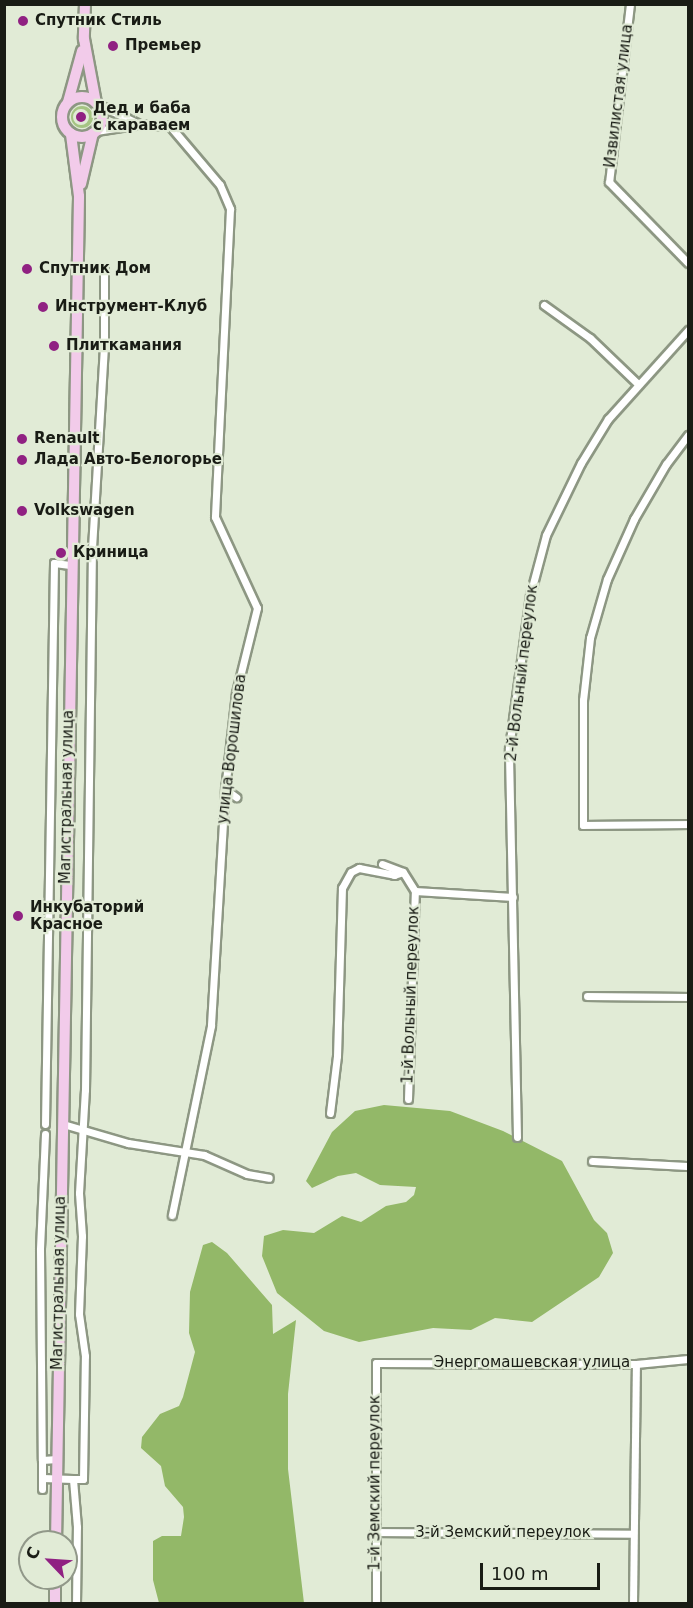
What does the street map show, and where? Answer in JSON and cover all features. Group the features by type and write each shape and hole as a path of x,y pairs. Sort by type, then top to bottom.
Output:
{"main road":[{"name":"Магистральная улица","path":"56,1530 70,565 79,196 70,134 61,117 77,79 84,39 86,4"},
{"name":"Магистральная улица","path":"79,196 95,132 102,117 96,103 84,39"},
{"path":"68,103 80,97 96,103"},
{"path":"70,134 82,137 95,132"}],"street":[{"name":"Извилистая улица","path":"630,4 609,182 688,263"},
{"path":"96,103 140,124"},
{"path":"95,132 140,124"},
{"name":"улица Ворошилова","path":"140,124 166,125 176,131 220,185 229,203 215,517 257,608 236,693 225,789 211,1026 172,1215"},
{"path":"42,1478 83,1479 85,1356 79,1314 81,1129 85,1090 92,548 104,350 104,267"},
{"path":"544,305 590,338 637,383"},
{"name":"2-й Вольный переулок","path":"517,1137 509,748 530,595 546,535 581,463 608,419 637,383 688,330"},
{"path":"688,435 666,464 634,519 608,579 590,638 583,700 583,825 688,824"},
{"path":"45,1124 54,563 70,565"},
{"path":"225,789 236,797"},
{"path":"382,864 403,872 415,891 513,897"},
{"path":"330,1113 337,1056 342,888 351,872 359,868 394,875 403,872"},
{"name":"1-й Вольный переулок","path":"408,1099 415,891"},
{"path":"587,996 688,997"},
{"path":"63,1124 128,1143 186,1150 247,1174 269,1178"},
{"path":"42,1489 40,1250 45,1134"},
{"path":"592,1161 688,1166"},
{"name":"Энергомашевская улица","path":"376,1363 636,1364 688,1359"},
{"name":"1-й Земский переулок","path":"376,1363 374,1532 376,1604"},
{"path":"633,1604 632,1534 636,1364"},
{"path":"42,1460 57,1459"},
{"path":"73,1479 77,1527 76,1604"},
{"name":"3-й Земский переулок","path":"374,1532 632,1534"}],"green space":[{"path":"82,106 90,109 93,117 90,125 82,128 74,125 71,117 74,109"},
{"path":"384,1105 450,1111 503,1131 562,1161 594,1220 607,1233 613,1253 599,1277 532,1322 495,1318 471,1330 433,1328 359,1342 324,1331 277,1293 262,1256 264,1236 283,1230 314,1233 342,1216 361,1222 386,1206 406,1202 414,1195 416,1187 380,1185 356,1173 338,1176 312,1188 306,1181 332,1132 355,1111"},
{"path":"212,1242 227,1253 272,1305 273,1334 296,1320 288,1394 288,1469 304,1603 159,1603 153,1580 153,1541 162,1536 181,1536 184,1517 183,1507 165,1486 161,1466 141,1448 142,1437 160,1414 179,1406 183,1397 195,1352 189,1333 190,1292 203,1245"}],"place":[{"name":"Спутник Стиль","path":"23,21"},
{"name":"Премьер","path":"113,46"},
{"name":"Дед и баба с караваем","path":"81,117"},
{"name":"Спутник Дом","path":"27,269"},
{"name":"Инструмент-Клуб","path":"43,307"},
{"name":"Плиткамания","path":"54,346"},
{"name":"Renault","path":"22,439"},
{"name":"Лада Авто-Белогорье","path":"22,460"},
{"name":"Volkswagen","path":"22,511"},
{"name":"Криница","path":"61,553"},
{"name":"Инкубаторий Красное","path":"18,916"}]}
